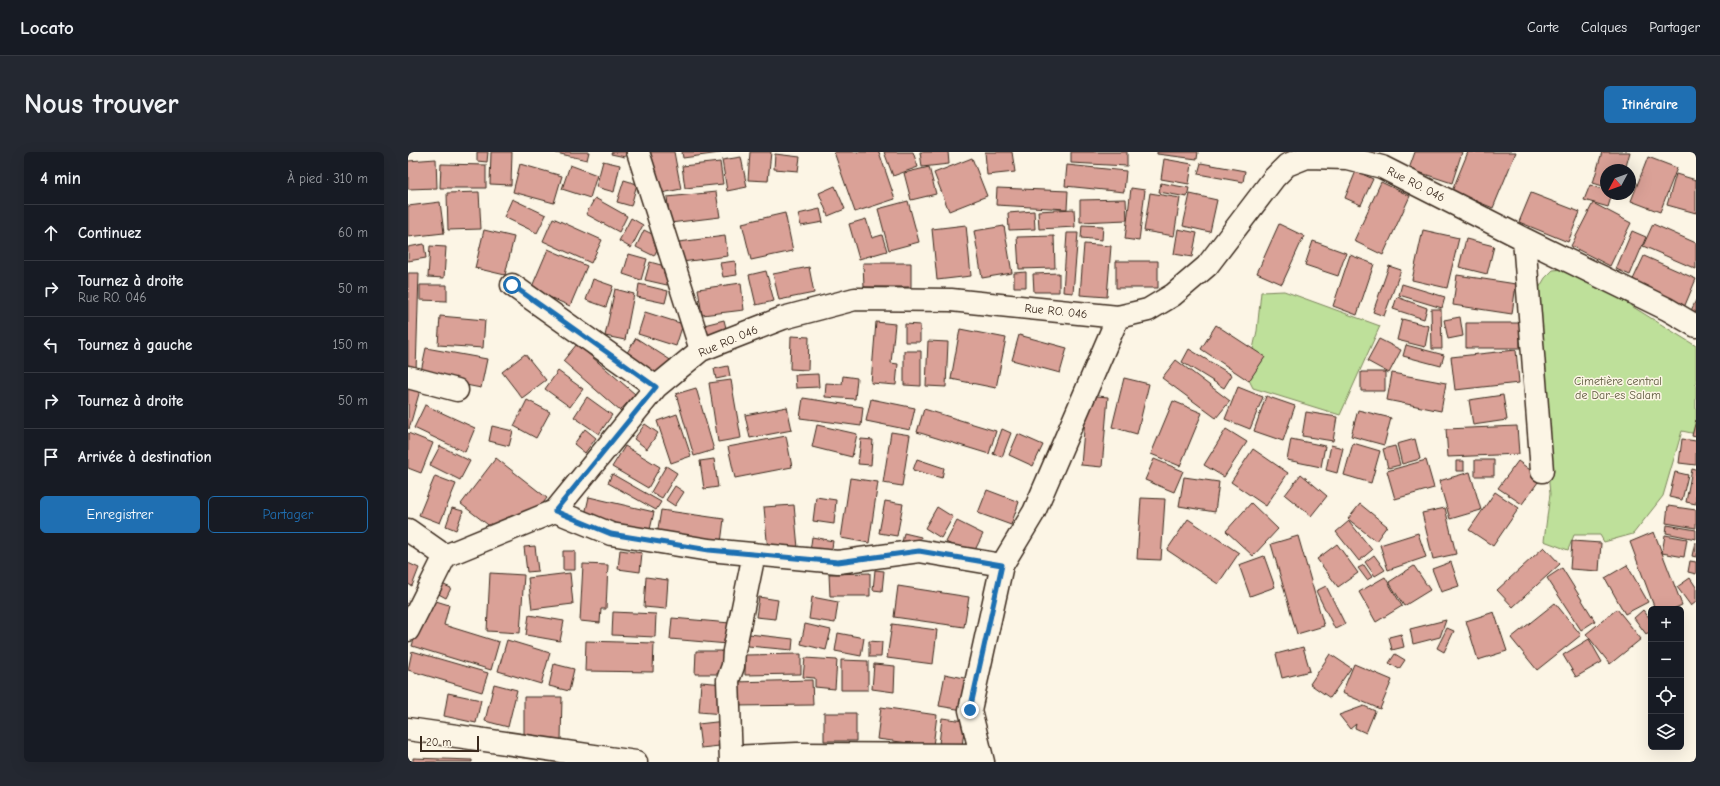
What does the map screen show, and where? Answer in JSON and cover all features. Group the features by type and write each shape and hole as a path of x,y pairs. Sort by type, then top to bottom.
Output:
{"street":[{"path":"638,152 701,350"},
{"name":"Rue RO. 046","path":"445,556 555,511 656,387 701,350 783,318 856,299 951,300 1118,317 1148,310 1173,294 1207,266 1274,178 1287,165 1307,157 1347,158 1382,167 1667,309 1696,326"},
{"path":"1524,239 1542,471"},
{"path":"512,285 656,387"},
{"path":"754,554 734,651 733,666 728,680 731,760 797,754 982,759 970,710 1002,565 1034,512 1118,317"},
{"path":"408,377 457,390"},
{"path":"555,511 611,534 709,550 838,562 919,551 1002,565"},
{"path":"408,530 445,556 408,630"},
{"path":"408,729 636,762"}],"green space":[{"name":"Cimetière central de Dar-es Salam","path":"1565,269 1580,274 1696,346 1696,434 1682,431 1663,496 1633,534 1604,542 1600,535 1574,535 1568,550 1544,541 1550,494 1545,442 1538,290 1545,278 1553,270"},
{"path":"1284,291 1380,326 1340,415 1253,388 1247,376 1257,331 1261,292"}],"building":[{"path":"477,152 488,152 487,162 477,161"},
{"path":"491,152 512,152 511,185 490,184"},
{"path":"589,152 587,160 556,153"},
{"path":"612,152 626,152 625,157 611,154"},
{"path":"649,152 674,152 681,189 657,194"},
{"path":"682,152 720,152 720,153 683,158"},
{"path":"750,152 771,152 768,181 748,180"},
{"path":"834,152 879,152 895,199 855,212"},
{"path":"884,152 913,152 918,167 893,176"},
{"path":"920,152 948,152 949,164 922,167"},
{"path":"985,152 1012,152 1015,172 987,175"},
{"path":"1071,152 1127,152 1127,166 1071,163"},
{"path":"1157,152 1198,152 1197,159 1157,154"},
{"path":"1415,152 1462,152 1452,183 1409,169"},
{"path":"1468,152 1516,152 1493,208 1452,191"},
{"path":"1602,152 1630,152 1627,164 1600,164 1600,185 1593,183"},
{"path":"775,154 800,157 798,171 774,169"},
{"path":"741,157 747,187 727,191 722,160"},
{"path":"1648,157 1677,168 1660,212 1631,201 1636,200 1636,188"},
{"path":"972,158 987,196 949,211 934,173"},
{"path":"436,159 437,188 408,189 408,161"},
{"path":"1164,159 1192,164 1189,184 1161,179"},
{"path":"603,161 620,165 614,192 596,187"},
{"path":"720,162 723,184 685,188 682,166"},
{"path":"1201,163 1245,171 1243,182 1198,174"},
{"path":"441,164 486,165 486,188 440,188"},
{"path":"520,164 562,176 554,203 513,192"},
{"path":"570,165 597,175 590,198 562,189"},
{"path":"1067,165 1126,171 1124,192 1065,186"},
{"path":"929,167 936,194 911,200 904,173"},
{"path":"1356,171 1373,179 1361,205 1345,198"},
{"path":"1676,174 1696,180 1696,213 1667,205"},
{"path":"624,180 637,184 631,206 617,202"},
{"path":"1381,182 1410,196 1383,255 1354,241"},
{"path":"1161,183 1189,188 1187,197 1159,192"},
{"path":"1590,185 1600,188 1600,200 1610,200 1608,207 1584,200"},
{"path":"835,186 845,209 828,216 819,193"},
{"path":"997,188 1068,191 1067,209 996,205"},
{"path":"1131,188 1145,190 1139,241 1125,239"},
{"path":"479,192 481,229 448,230 447,193"},
{"path":"716,192 720,217 670,223 667,197"},
{"path":"1150,193 1180,198 1174,236 1144,231"},
{"path":"1531,193 1580,212 1568,242 1519,222"},
{"path":"1190,194 1217,200 1210,232 1183,226"},
{"path":"595,198 627,216 619,232 586,214"},
{"path":"512,199 546,215 537,233 504,217"},
{"path":"1126,199 1127,220 1080,222 1080,200"},
{"path":"908,201 919,242 889,250 878,209"},
{"path":"440,202 444,233 408,237 408,206"},
{"path":"1593,203 1631,223 1610,266 1571,246"},
{"path":"820,209 823,222 801,226 798,214"},
{"path":"1074,209 1075,227 1039,229 1038,211"},
{"path":"1034,211 1035,229 1009,230 1008,213"},
{"path":"785,213 793,251 751,260 742,223"},
{"path":"553,218 602,240 591,263 543,241"},
{"path":"631,218 643,225 631,248 619,241"},
{"path":"866,219 872,238 882,235 887,251 859,259 849,224"},
{"path":"1279,224 1304,236 1282,284 1257,273"},
{"path":"1653,224 1696,243 1696,269 1643,246"},
{"path":"966,225 971,276 937,280 932,229"},
{"path":"1082,225 1103,226 1102,240 1081,238"},
{"path":"1004,226 1012,273 982,278 974,231"},
{"path":"1178,229 1197,233 1192,257 1174,254"},
{"path":"484,230 514,237 505,275 475,268"},
{"path":"644,230 662,239 654,256 636,247"},
{"path":"1423,230 1459,238 1447,288 1412,280"},
{"path":"1632,231 1646,237 1630,275 1616,269"},
{"path":"1067,233 1078,233 1073,293 1063,292"},
{"path":"725,236 728,256 682,262 679,242"},
{"path":"1054,236 1055,268 1019,269 1017,237"},
{"path":"1466,239 1494,246 1487,274 1459,267"},
{"path":"1313,241 1346,253 1338,276 1305,265"},
{"path":"424,244 426,258 408,261 408,247"},
{"path":"1084,244 1111,246 1107,297 1080,295"},
{"path":"430,246 446,247 444,278 428,277"},
{"path":"548,249 587,266 570,306 531,289"},
{"path":"629,254 647,259 641,280 623,274"},
{"path":"1350,255 1374,264 1357,315 1333,306"},
{"path":"1644,256 1696,279 1683,310 1630,286"},
{"path":"735,261 737,275 723,277 720,263"},
{"path":"1116,261 1158,261 1158,288 1116,288"},
{"path":"650,262 672,268 667,285 645,280"},
{"path":"863,263 911,263 911,287 864,287"},
{"path":"1389,266 1401,270 1384,316 1373,312"},
{"path":"809,267 814,293 779,300 773,274"},
{"path":"766,271 774,301 756,305 749,275"},
{"path":"1026,272 1026,287 1014,287 1014,273"},
{"path":"408,273 419,273 416,371 408,371"},
{"path":"1059,273 1059,292 1034,292 1033,274"},
{"path":"1457,275 1516,284 1512,314 1453,305"},
{"path":"593,279 613,286 606,307 586,300"},
{"path":"741,283 744,310 702,315 698,289"},
{"path":"639,284 668,291 665,303 637,297"},
{"path":"1402,284 1445,297 1442,308 1399,295"},
{"path":"420,285 447,285 447,301 420,300"},
{"path":"615,289 634,294 625,340 605,336"},
{"path":"1397,297 1427,308 1424,319 1393,309"},
{"path":"1696,300 1696,318 1689,315"},
{"path":"1431,309 1441,309 1442,349 1432,349"},
{"path":"645,312 683,324 676,346 638,334"},
{"path":"440,316 485,320 483,348 438,345"},
{"path":"1460,317 1463,336 1448,339 1444,320"},
{"path":"1402,319 1429,326 1425,347 1397,340"},
{"path":"724,320 727,332 703,338 700,326"},
{"path":"876,322 895,324 891,363 898,364 896,385 871,383"},
{"path":"1466,323 1520,323 1520,348 1466,348"},
{"path":"905,324 920,325 920,342 905,342"},
{"path":"1216,325 1265,357 1249,381 1201,349"},
{"path":"960,329 1006,338 996,388 951,379"},
{"path":"1019,335 1067,348 1060,373 1012,360"},
{"path":"791,336 809,337 808,370 790,369"},
{"path":"636,338 672,361 660,379 625,356"},
{"path":"1379,339 1401,350 1389,373 1367,361"},
{"path":"928,341 948,342 946,387 926,386"},
{"path":"577,344 635,394 620,411 563,361"},
{"path":"1406,345 1444,355 1441,366 1403,356"},
{"path":"426,348 487,359 481,388 420,376"},
{"path":"1189,349 1232,375 1224,388 1182,362"},
{"path":"1516,350 1519,383 1455,390 1451,357"},
{"path":"904,351 921,351 921,386 904,385"},
{"path":"525,354 546,380 522,398 502,372"},
{"path":"1176,360 1230,401 1216,418 1162,378"},
{"path":"728,366 730,376 716,379 714,369"},
{"path":"558,371 583,389 570,407 545,389"},
{"path":"1361,372 1385,372 1385,391 1361,391"},
{"path":"1392,373 1446,383 1441,411 1387,400"},
{"path":"818,374 819,387 796,388 795,375"},
{"path":"843,376 857,378 855,399 825,397 826,383 842,384"},
{"path":"1124,378 1149,384 1137,434 1112,427"},
{"path":"408,379 422,383 409,429 408,428"},
{"path":"731,380 741,438 718,442 709,383"},
{"path":"1238,387 1263,397 1250,429 1225,419"},
{"path":"696,388 714,450 694,456 676,394"},
{"path":"1087,395 1108,397 1102,467 1081,465"},
{"path":"1503,395 1507,420 1473,425 1469,400"},
{"path":"1266,396 1295,406 1283,441 1254,431"},
{"path":"587,397 612,415 599,434 574,417"},
{"path":"803,398 863,407 861,426 800,418"},
{"path":"871,399 915,408 910,430 866,421"},
{"path":"527,400 550,412 536,438 514,426"},
{"path":"1173,401 1202,413 1180,466 1151,454"},
{"path":"425,405 475,428 465,452 414,428"},
{"path":"787,407 792,430 750,438 745,415"},
{"path":"924,409 996,431 989,454 917,432"},
{"path":"1358,410 1391,418 1384,445 1351,436"},
{"path":"1306,412 1337,417 1333,441 1302,436"},
{"path":"677,414 691,456 671,463 657,421"},
{"path":"1696,420 1696,437 1692,436"},
{"path":"645,424 658,433 647,449 634,439"},
{"path":"817,425 857,434 852,457 812,447"},
{"path":"492,426 513,431 509,446 489,441"},
{"path":"1517,426 1519,454 1448,457 1446,429"},
{"path":"585,429 596,438 585,453 574,444"},
{"path":"1002,429 1011,433 1002,457 993,454"},
{"path":"1226,429 1247,442 1224,477 1204,465"},
{"path":"891,432 910,435 902,486 883,483"},
{"path":"408,433 433,443 421,473 408,468"},
{"path":"1018,434 1043,445 1033,466 1009,455"},
{"path":"786,436 792,467 735,478 728,447"},
{"path":"861,439 873,440 871,465 858,464"},
{"path":"1291,439 1325,446 1321,467 1287,460"},
{"path":"1415,439 1420,459 1402,464 1397,444"},
{"path":"1682,439 1696,441 1696,465 1679,463"},
{"path":"1353,443 1380,451 1371,483 1344,475"},
{"path":"1331,445 1343,448 1337,473 1326,470"},
{"path":"440,446 470,461 460,480 430,465"},
{"path":"625,446 660,467 648,488 612,467"},
{"path":"1395,446 1400,465 1388,468 1383,449"},
{"path":"1253,449 1288,473 1266,506 1231,482"},
{"path":"496,458 547,498 533,516 496,531 461,504"},
{"path":"714,459 718,487 704,489 700,461"},
{"path":"917,459 944,468 942,478 913,470"},
{"path":"1154,459 1183,471 1174,492 1145,480"},
{"path":"1426,460 1434,488 1395,499 1387,471"},
{"path":"1475,460 1494,460 1494,476 1475,476"},
{"path":"1456,461 1464,461 1464,471 1456,471"},
{"path":"1518,461 1541,478 1522,504 1498,488"},
{"path":"666,466 677,473 662,498 651,492"},
{"path":"1692,469 1696,470 1696,504 1686,502"},
{"path":"1470,472 1481,510 1450,519 1439,481"},
{"path":"1675,472 1688,475 1682,500 1669,497"},
{"path":"612,474 661,502 656,510 608,483"},
{"path":"1301,474 1327,496 1311,516 1285,495"},
{"path":"435,476 456,484 440,523 419,515"},
{"path":"1184,477 1219,482 1215,512 1179,506"},
{"path":"850,478 878,482 869,543 841,538"},
{"path":"675,486 684,492 675,506 666,500"},
{"path":"987,490 1019,502 1011,525 978,513"},
{"path":"1495,492 1519,508 1493,546 1469,530"},
{"path":"589,497 654,512 649,534 584,519"},
{"path":"816,497 836,500 834,524 813,521"},
{"path":"1141,498 1165,499 1161,560 1137,559"},
{"path":"885,501 903,504 897,536 879,533"},
{"path":"1251,503 1278,529 1253,556 1226,531"},
{"path":"1360,504 1387,526 1376,541 1348,519"},
{"path":"794,505 798,548 768,551 764,507"},
{"path":"1668,506 1696,510 1696,528 1666,523"},
{"path":"937,507 953,517 941,538 925,528"},
{"path":"452,508 463,511 456,530 446,526"},
{"path":"1445,508 1456,554 1433,559 1422,513"},
{"path":"661,510 724,519 721,543 657,535"},
{"path":"1188,519 1239,553 1218,584 1167,550"},
{"path":"957,521 983,534 972,556 946,542"},
{"path":"1349,521 1372,550 1359,561 1336,532"},
{"path":"1667,525 1696,530 1696,539 1666,533"},
{"path":"1654,532 1682,605 1654,606 1630,542"},
{"path":"904,533 921,537 919,547 902,543"},
{"path":"1418,533 1426,557 1388,570 1380,545"},
{"path":"1665,535 1687,539 1684,557 1662,553"},
{"path":"1298,536 1324,626 1297,634 1271,544"},
{"path":"812,537 833,541 831,555 810,552"},
{"path":"1572,541 1601,543 1599,571 1570,569"},
{"path":"1696,542 1696,557 1692,556"},
{"path":"1337,544 1358,573 1338,587 1317,559"},
{"path":"535,546 538,571 527,572 524,547"},
{"path":"1544,547 1560,564 1513,607 1497,590"},
{"path":"620,550 642,553 640,572 618,569"},
{"path":"563,551 575,551 575,570 563,570"},
{"path":"1374,555 1385,570 1375,576 1365,562"},
{"path":"1264,556 1275,587 1250,596 1239,565"},
{"path":"1690,561 1696,562 1696,574 1688,572"},
{"path":"1451,562 1459,586 1441,592 1432,569"},
{"path":"408,563 419,568 412,586 408,584"},
{"path":"583,564 608,565 606,609 601,609 600,623 580,621"},
{"path":"1364,565 1372,577 1367,580 1358,568"},
{"path":"1627,565 1648,602 1625,614 1605,578"},
{"path":"1414,566 1430,590 1404,606 1389,582"},
{"path":"1562,568 1595,621 1581,630 1547,578"},
{"path":"875,570 884,571 882,591 873,590"},
{"path":"490,573 524,575 520,633 487,631"},
{"path":"570,573 573,604 532,609 528,578"},
{"path":"870,573 870,596 830,596 829,574"},
{"path":"646,577 668,580 666,609 644,607"},
{"path":"1385,577 1402,606 1376,622 1359,592"},
{"path":"1690,578 1696,587 1696,602 1691,606 1677,587"},
{"path":"437,582 451,588 446,598 433,591"},
{"path":"898,586 969,597 964,627 894,617"},
{"path":"1326,586 1345,624 1335,629 1316,591"},
{"path":"759,597 778,600 775,619 756,617"},
{"path":"812,597 838,602 835,623 809,619"},
{"path":"426,598 449,605 444,625 499,642 491,670 412,646"},
{"path":"1555,603 1581,635 1537,670 1511,638"},
{"path":"1617,609 1641,639 1610,664 1586,634"},
{"path":"1643,610 1648,616 1648,633 1646,634 1634,618"},
{"path":"613,612 656,614 655,637 612,635"},
{"path":"1494,612 1507,651 1478,660 1466,621"},
{"path":"529,615 564,621 560,641 526,635"},
{"path":"672,618 730,623 728,644 670,639"},
{"path":"1446,620 1440,637 1413,644 1410,629"},
{"path":"805,624 831,630 826,650 801,644"},
{"path":"892,624 937,630 933,664 887,658"},
{"path":"1447,628 1454,631 1444,652 1437,648"},
{"path":"838,633 864,638 861,656 835,651"},
{"path":"749,634 793,639 792,650 748,646"},
{"path":"1401,634 1404,647 1392,650 1389,637"},
{"path":"1589,639 1602,662 1576,677 1563,655"},
{"path":"507,640 550,653 541,684 498,671"},
{"path":"586,641 654,643 653,672 585,671"},
{"path":"869,641 882,642 881,657 869,657"},
{"path":"1303,647 1310,671 1282,678 1276,654"},
{"path":"412,651 488,673 482,692 408,670"},
{"path":"696,651 729,651 728,674 695,674"},
{"path":"801,654 801,674 745,675 745,655"},
{"path":"1330,654 1351,668 1330,698 1310,684"},
{"path":"1395,654 1405,660 1399,669 1389,663"},
{"path":"805,658 837,660 835,689 815,687 815,678 803,677"},
{"path":"841,660 868,661 868,690 841,690"},
{"path":"554,664 574,669 569,691 549,686"},
{"path":"874,664 895,666 894,692 872,689"},
{"path":"1354,664 1392,680 1380,709 1342,693"},
{"path":"945,674 969,679 963,710 939,706"},
{"path":"812,680 813,705 735,706 734,682"},
{"path":"701,682 725,684 723,714 699,712"},
{"path":"494,684 517,690 508,727 485,721"},
{"path":"448,693 481,700 476,723 444,716"},
{"path":"524,697 562,697 561,740 524,739"},
{"path":"1364,706 1375,711 1366,733 1355,728 1356,724 1350,729 1339,715"},
{"path":"881,707 937,715 933,746 877,739"},
{"path":"824,713 856,713 856,741 824,741"},
{"path":"942,718 965,721 962,747 939,744"},
{"path":"725,721 729,745 701,748 698,724"},
{"path":"413,758 472,760 472,762 413,762"}],"route":[{"path":"512,285 656,387 555,511 611,534 709,550 838,562 919,551 1002,565 970,710"}]}
